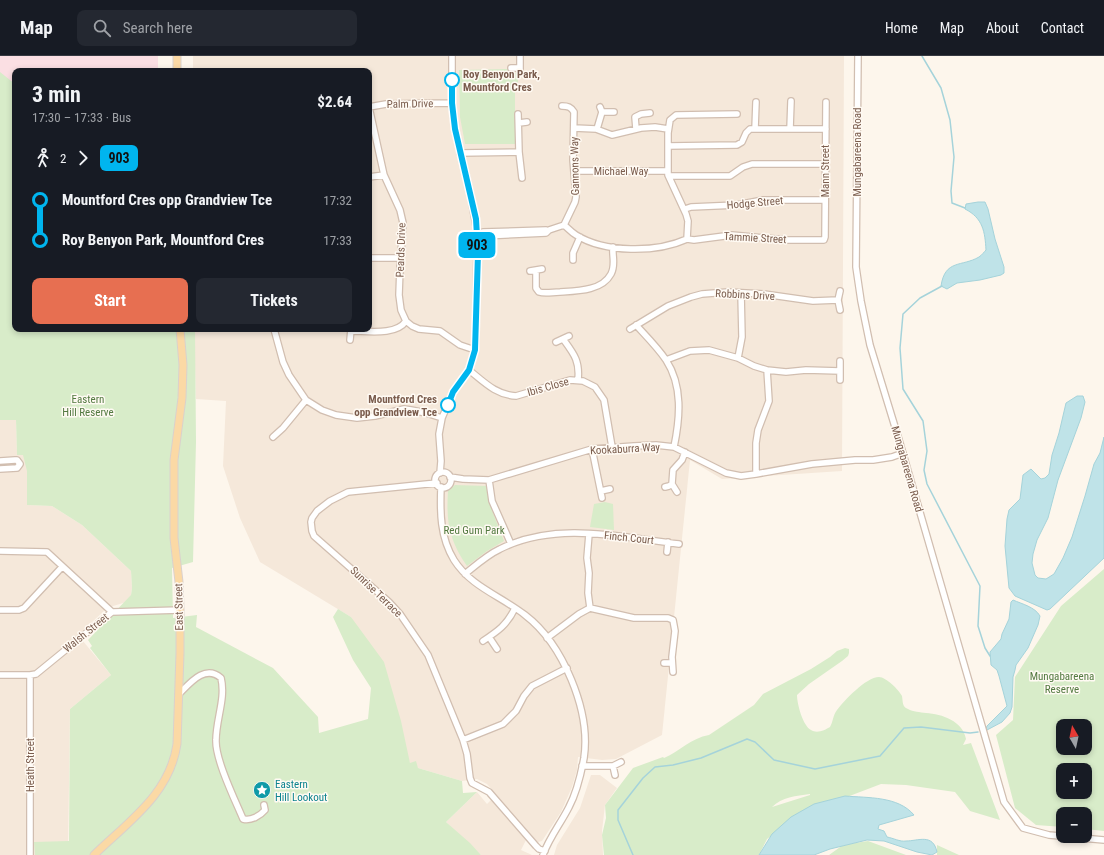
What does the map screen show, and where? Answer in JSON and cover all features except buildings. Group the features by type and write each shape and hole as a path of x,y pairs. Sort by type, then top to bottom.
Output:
{"main road":[{"path":"177,56 177,68"},
{"name":"East Street","path":"94,855 147,805 162,786 175,757 179,694 180,610 179,582 174,538 174,460 182,398 183,365 180,332"}],"street":[{"path":"452,56 452,103 460,153 476,219 478,253 475,350 469,370 453,392 442,418 439,434 440,462 443,480 441,500 442,527 445,540 455,561 465,574 477,585 515,608 536,625 547,638 567,668 576,694 583,722 585,746 582,766 570,806 547,844 544,853"},
{"path":"511,68 520,70 520,56"},
{"name":"Mungabareena Road","path":"858,56 856,267 861,301 870,345 903,453 1004,802 1023,828 1049,835 1104,840"},
{"path":"790,129 791,101"},
{"path":"755,129 756,102"},
{"name":"Mann Street","path":"824,240 826,102"},
{"name":"Palm Drive","path":"372,106 386,104 452,103"},
{"name":"Gannons Way","path":"562,106 568,106 572,108 574,112 573,160 575,202 564,225"},
{"path":"597,129 601,109 614,112"},
{"path":"636,129 635,117 640,114 650,113"},
{"path":"518,114 519,152 522,178"},
{"path":"477,235 484,236 546,233 549,230 564,225 580,237 602,245 613,247 645,249 687,239 688,221 668,174 668,129 670,120 676,115 737,114"},
{"name":"Peards Drive","path":"372,121 384,175 403,220 404,232 401,258 400,305 406,321"},
{"path":"518,122 527,122"},
{"name":"Gannons Way","path":"574,128 597,129 612,135 636,129 655,127 668,129"},
{"path":"668,146 737,145 742,142 750,129 826,129"},
{"path":"460,153 519,152"},
{"name":"Michael Way","path":"574,170 730,176 752,164 825,164"},
{"path":"522,170 530,170"},
{"path":"372,177 384,175"},
{"name":"Hodge Street","path":"684,209 691,207 737,205 763,200 825,200"},
{"name":"Tammie Street","path":"687,239 694,240 732,235 786,240 824,240"},
{"path":"573,260 573,253 580,237"},
{"path":"536,270 536,288 541,293 579,291 592,288 603,282 612,274 614,263 613,247"},
{"path":"372,258 401,258"},
{"path":"840,291 838,300 840,310"},
{"name":"Robbins Drive","path":"630,329 668,306 691,297 716,292 764,294 813,301 838,300"},
{"path":"738,358 742,337 741,292"},
{"path":"372,331 390,331 400,328 406,321 418,329 440,331 460,345 475,350"},
{"path":"636,325 666,360 672,373 678,398 679,418 674,447"},
{"path":"275,332 283,362 289,375 306,400 322,410 347,417 375,416 404,410 422,412 442,418"},
{"path":"350,340 351,332"},
{"path":"556,342 566,337 576,358 578,380"},
{"path":"666,360 690,351 709,350 738,358 750,365 768,370 786,372 817,370 840,371"},
{"path":"840,361 840,380"},
{"name":"Ibis Close","path":"469,370 494,391 507,396 516,396 570,380 578,380 591,384 602,395 612,447"},
{"path":"756,474 756,443 758,430 769,401 768,370"},
{"path":"273,436 283,428 306,400"},
{"name":"Kookaburra Way","path":"443,480 489,480 592,449 612,447 656,445 674,447 726,474 741,476 812,464 873,460 892,457 903,453"},
{"path":"592,449 602,498"},
{"path":"677,492 672,484 673,470 682,460 685,452"},
{"path":"0,461 17,460 20,464 17,468 0,469"},
{"name":"Sunrise Terrace","path":"443,480 424,484 348,492 330,501 317,511 312,518 312,530 314,536 389,602 400,614 428,655 463,740 472,783 489,792 535,845 544,853"},
{"path":"489,480 492,501 511,544"},
{"path":"665,486 672,484"},
{"path":"601,491 610,489"},
{"name":"Finch Court","path":"465,574 489,555 511,544 547,534 590,534 679,544"},
{"path":"590,534 587,558 590,608"},
{"name":"Finch Court","path":"667,552 668,542"},
{"path":"0,551 47,552 112,612"},
{"path":"0,610 19,610 24,608 62,567"},
{"path":"483,641 501,628 509,619 515,608"},
{"path":"547,638 579,614 590,608 634,618 668,618 673,620 675,631 672,663 673,672"},
{"name":"Walsh Street","path":"0,676 30,675 42,670 112,612 180,610"},
{"path":"489,637 497,649"},
{"path":"664,663 672,663"},
{"path":"463,740 503,724 516,711 524,696 532,686 567,668"},
{"path":"179,694 196,678 205,672 214,673 220,678 222,693 216,740 222,766 243,819 251,819 262,813 265,810 264,805"},
{"name":"Heath Street","path":"30,675 30,855"},
{"path":"582,766 613,766 621,762"},
{"path":"613,766 615,775"}],"shaded area":[{"path":"0,56 158,56 158,68 12,68 12,142 0,142"},
{"path":"193,56 844,56 842,471 722,479 690,460 662,735 616,759 602,760 578,757 577,770 572,787 561,812 542,841 538,842 536,840 487,784 477,779 462,781 418,768 410,763 351,617 260,562 240,518 223,466 226,401 196,399 194,332 372,332 372,68 193,68"},
{"path":"0,420 16,420 17,455 27,455 27,505 52,506 82,525 131,571 132,588 130,601 113,606 104,611 78,635 111,675 70,709 68,855 0,855"},
{"path":"591,775 600,775 617,788 605,805 602,831 603,855 554,855 557,845 580,808"},
{"path":"477,792 487,804 491,800 526,840 521,850 532,855 481,855 446,822"}],"green space":[{"path":"507,69 518,74 518,84 515,85 515,144 465,144 460,117 459,70"},
{"name":"Eastern Hill Reserve","path":"0,72 12,82 12,332 195,332 196,442 193,562 172,568 173,618 197,615 196,627 273,668 318,717 319,733 368,719 371,688 353,660 333,617 338,609 351,617 384,662 401,721 410,763 416,761 418,768 462,781 463,793 477,792 446,822 481,855 35,855 34,842 69,841 70,709 111,675 90,648 92,646 88,640 131,595 131,571 82,525 52,506 27,505 27,471 23,455 17,455 16,420 0,420"},
{"name":"Red Gum Park","path":"455,485 487,486 493,513 504,541 487,551 467,566 456,548 448,521 448,491"},
{"path":"605,502 613,504 614,530 590,527 594,504"},
{"name":"Mungabareena Reserve","path":"1104,569 1104,831 1092,830 1092,807 1056,807 1056,826 1036,825 1015,808 996,735 1013,720 1015,677 1061,606"},
{"path":"845,648 849,649 849,653 848,656 842,661 809,684 797,695 801,714 808,728 818,732 830,727 837,710 856,690 874,678 879,677 885,679 900,693 906,708 945,717 961,727 966,739 963,745 971,743 1000,820 970,811 955,792 906,785 881,784 797,816 767,839 759,855 604,855 602,835 606,818 605,805 633,768 663,757 664,758 691,742 709,735 754,705 763,694 811,669 837,651","holes":["800,795 810,795 772,807 780,801"]},
{"path":"868,841 906,855 829,855 843,845"},
{"path":"937,845 959,855 937,855"}],"water":[{"path":"985,202 988,209 995,239 1004,267 1004,273 980,280 957,283 947,289 941,286 946,271 955,265 979,257 986,250 982,226 976,217 965,209 966,204"},
{"path":"1077,396 1083,396 1085,402 1081,418 1058,480 1048,518 1037,540 1032,563 1035,575 1038,578 1046,579 1054,574 1072,537 1094,464 1100,453 1104,437 1104,558 1050,609 1047,610 1015,596 1009,588 1005,546 1007,519 1009,510 1020,499 1023,475 1031,469 1041,479 1045,478 1049,474 1052,455 1066,403"},
{"path":"1013,600 1032,608 1040,616 1038,625 1028,648 1016,665 1013,677 1012,707 1010,713 1002,722 987,730 987,726 1007,706 997,670 991,665 990,652 1001,639 1009,619 1011,602"},
{"path":"845,796 882,799 900,804 914,815 879,825 878,829 884,831 887,837 899,840 929,840 935,846 937,852 932,855 917,852 884,841 867,840 830,849 814,855 759,855 772,834 791,817 814,804"}],"waterway":[{"path":"922,56 941,88 950,120 954,157 951,191 952,203 965,208"},
{"path":"942,286 920,298 903,314 900,348 903,389 923,421 927,451 924,470 927,484 980,586 978,626 985,648 990,656"},
{"path":"633,855 618,820 618,810 643,778 655,767 673,765 701,758 747,739 755,742 774,760 815,769 880,756 904,728 921,727 970,733 978,732"}],"bus line":[{"name":"903","path":"448,405 453,392 469,370 475,350 478,253 476,219 455,129 452,103 452,80"}],"place":[{"name":"Roy Benyon Park, Mountford Cres","path":"452,80"},
{"name":"Mountford Cres opp Grandview Tce","path":"448,405"},
{"name":"Eastern Hill Lookout","path":"262,790"}]}
